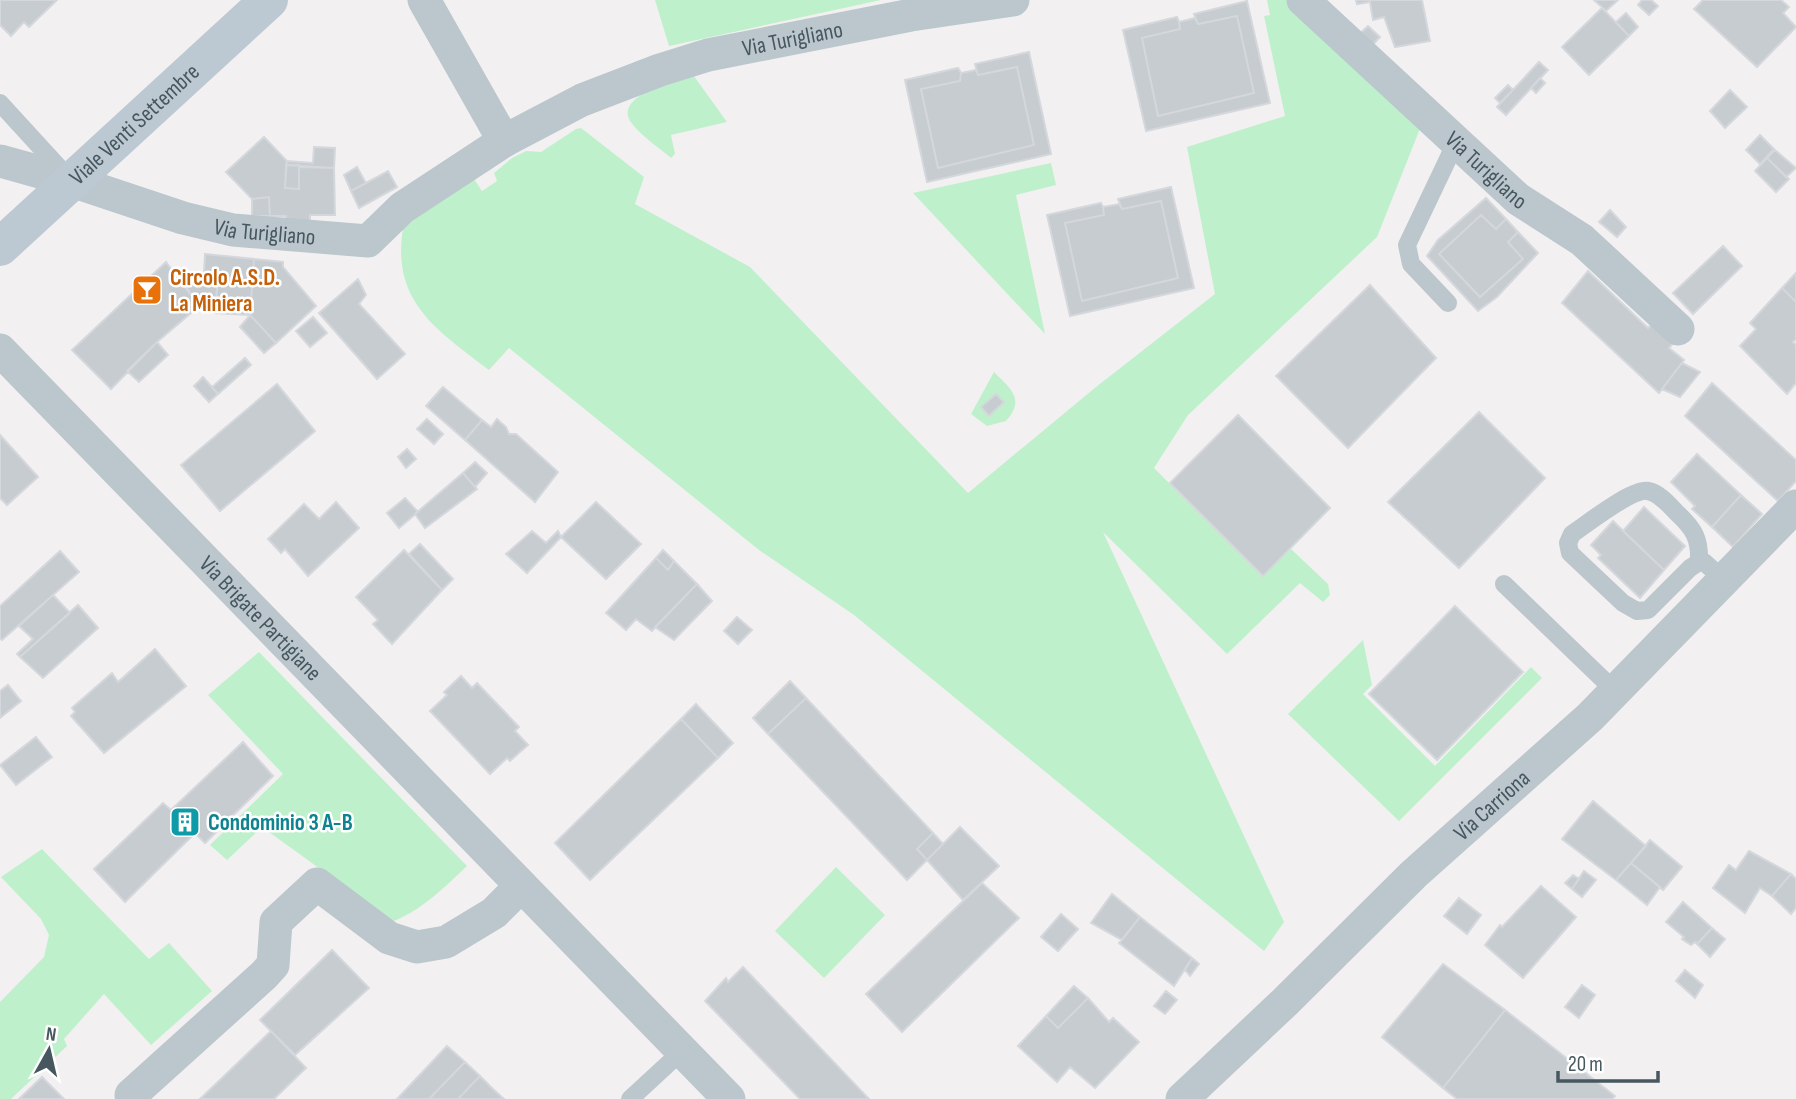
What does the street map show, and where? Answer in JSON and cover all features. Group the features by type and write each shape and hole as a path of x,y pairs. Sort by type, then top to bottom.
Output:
{"main road":[{"name":"Viale Venti Settembre","path":"0,247 269,0"}],"street":[{"path":"424,0 504,141"},
{"name":"Via Turigliano","path":"0,161 72,181 183,218 233,230 369,241 402,208 504,141 582,100 660,69 708,55 911,15 1013,0"},
{"name":"Via Turigliano","path":"1303,0 1518,199 1582,240 1678,329"},
{"name":"Via Brigate Partigiane","path":"0,350 729,1099"},
{"name":"Via Carriona","path":"1182,1099 1414,874 1552,752 1615,691 1711,571 1796,506"},
{"path":"131,1095 273,965 276,922 317,884 389,938 417,947 446,942 494,912 521,886"}],"lane":[{"path":"0,103 72,181"},
{"path":"1448,303 1411,264 1407,245 1456,142"},
{"path":"1642,490 1651,491 1693,528 1711,571 1648,610 1637,611 1623,603 1570,552 1568,543 1572,534 1629,496 1642,490"},
{"path":"1504,584 1615,691"},
{"path":"630,1099 682,1051"}],"green space":[{"path":"655,0 881,0 669,46"},
{"path":"1267,0 1293,0 1423,121 1377,237 1188,415 1154,468 1262,576 1291,549 1328,584 1330,595 1323,602 1300,583 1227,654 1103,532 1284,922 1264,951 854,615 759,550 509,348 489,370 452,341 422,312 411,295 404,276 401,254 403,228 472,176 482,191 497,181 494,173 512,158 526,151 541,152 581,128 644,177 635,204 750,267 968,493 1096,387 1215,294 1187,147 1285,116 1264,16 1270,15"},
{"path":"691,72 727,122 671,135 675,154 671,158 639,131 630,121 628,112 631,104 649,90"},
{"path":"1051,163 1056,185 1016,195 1045,334 913,193"},
{"path":"994,372 1014,394 1015,406 1006,421 987,426 971,414"},
{"path":"1363,640 1372,685 1363,694 1435,766 1531,667 1542,678 1399,821 1288,714"},
{"path":"259,652 467,866 414,911 394,921 262,827 227,860 210,845 283,774 208,695"},
{"path":"42,849 149,959 169,943 212,991 151,1045 104,994 64,1039 67,1046 11,1099 0,1099 0,1002 44,957 49,935 41,919 1,877"},
{"path":"836,867 885,915 824,978 775,931"}],"building":[{"path":"0,0 57,0 29,27 24,22 11,36 0,25"},
{"path":"1356,0 1422,0 1430,41 1395,47 1384,17 1373,20 1370,2 1357,4"},
{"path":"1594,0 1618,0 1606,11"},
{"path":"1642,0 1651,0 1658,6 1649,15 1638,5"},
{"path":"1703,0 1781,0 1789,7 1783,13 1796,27 1757,67 1694,9"},
{"path":"1247,1 1270,103 1146,131 1123,30 1177,17 1180,29 1142,38 1158,116 1254,93 1237,16 1198,24 1194,14"},
{"path":"1602,8 1629,36 1589,75 1562,47"},
{"path":"1626,13 1638,27 1629,36 1616,22"},
{"path":"1237,16 1254,93 1158,116 1142,38 1180,29 1179,22 1195,18 1198,24"},
{"path":"1368,26 1380,37 1367,51 1354,39"},
{"path":"1029,52 1051,154 927,182 905,80 958,68 961,73 960,81 921,89 938,168 1034,145 1017,67 978,75 975,64"},
{"path":"1539,62 1548,70 1506,115 1497,107"},
{"path":"1017,67 1034,145 938,168 921,89 960,81 961,73 976,70 978,75"},
{"path":"1540,78 1545,83 1536,93 1531,88"},
{"path":"1508,85 1513,90 1500,103 1495,98"},
{"path":"1730,90 1747,107 1725,128 1710,111"},
{"path":"1760,135 1774,149 1760,164 1746,150"},
{"path":"264,137 287,161 285,188 299,189 299,167 334,168 335,215 310,215 310,222 286,222 286,216 270,216 269,197 252,199 226,172"},
{"path":"314,147 335,148 334,168 286,165 287,161 313,163"},
{"path":"1775,150 1796,168 1786,177 1767,158"},
{"path":"1767,158 1789,179 1776,192 1755,171"},
{"path":"286,165 299,165 299,189 285,188"},
{"path":"357,167 366,183 351,191 344,175"},
{"path":"388,171 397,187 359,208 351,191"},
{"path":"1171,187 1194,288 1070,316 1047,215 1101,203 1103,207 1104,215 1065,223 1082,301 1178,278 1161,201 1122,209 1118,199"},
{"path":"269,197 270,216 252,216 252,199"},
{"path":"1486,198 1506,219 1496,229 1481,215 1439,254 1480,297 1523,259 1508,242 1518,232 1538,253 1497,297 1478,311 1427,256 1438,240"},
{"path":"1161,201 1178,278 1082,301 1065,223 1104,215 1103,207 1119,204 1122,209"},
{"path":"1610,210 1626,227 1617,237 1599,222"},
{"path":"1481,215 1496,229 1506,219 1518,232 1508,242 1523,259 1480,297 1439,254"},
{"path":"1723,246 1742,266 1693,314 1673,293"},
{"path":"205,254 254,259 250,315 215,313 218,274 204,273"},
{"path":"254,259 283,262 283,267 316,306 276,343 250,315"},
{"path":"166,262 199,306 157,342 111,389 72,350"},
{"path":"1588,271 1648,328 1653,323 1674,342 1669,348 1684,360 1659,393 1562,303"},
{"path":"192,273 218,274 216,305 199,306 183,282"},
{"path":"1796,273 1796,302 1782,288"},
{"path":"358,279 366,295 359,304 405,354 377,379 319,313"},
{"path":"1370,285 1436,358 1348,448 1276,376"},
{"path":"1782,288 1796,302 1796,339 1793,342 1796,345 1796,383 1787,394 1740,346 1756,329 1750,323"},
{"path":"250,315 276,343 264,353 240,327"},
{"path":"313,317 327,333 310,347 296,331"},
{"path":"157,342 168,355 139,382 127,371"},
{"path":"245,358 251,365 218,394 212,387"},
{"path":"1682,363 1700,372 1680,397 1662,389"},
{"path":"203,377 218,394 209,402 194,386"},
{"path":"1712,383 1796,460 1796,481 1778,501 1685,416"},
{"path":"277,384 315,431 220,511 181,465"},
{"path":"443,387 482,420 465,440 426,406"},
{"path":"996,394 1004,402 989,416 981,407"},
{"path":"1479,412 1545,478 1459,568 1388,502"},
{"path":"1238,415 1330,508 1263,576 1170,483"},
{"path":"427,419 443,434 434,444 417,429"},
{"path":"497,419 509,434 516,434 558,472 535,502 465,440 482,420 491,427"},
{"path":"0,435 38,477 7,505 0,498"},
{"path":"407,449 416,459 406,468 398,457"},
{"path":"1697,454 1741,495 1712,527 1692,509 1695,506 1671,482"},
{"path":"475,462 487,473 475,487 463,473"},
{"path":"463,473 477,489 425,528 415,514"},
{"path":"1741,495 1762,514 1733,547 1712,527"},
{"path":"405,498 418,512 399,528 387,513"},
{"path":"336,502 359,528 308,576 285,549 281,553 268,539 304,504 319,519"},
{"path":"596,502 641,544 606,579 561,537"},
{"path":"1644,507 1685,546 1664,570 1623,531"},
{"path":"1613,521 1664,570 1640,598 1598,558 1601,555 1591,545"},
{"path":"532,531 546,543 558,531 561,537 527,573 506,554"},
{"path":"420,544 453,579 442,590 409,554"},
{"path":"404,550 442,590 392,644 373,624 378,620 356,597"},
{"path":"663,550 674,561 668,570 656,558"},
{"path":"60,551 79,572 2,640 0,606"},
{"path":"656,558 668,570 674,561 697,584 652,631 636,619 626,630 606,613"},
{"path":"697,584 712,601 674,640 655,627"},
{"path":"53,595 70,613 20,657 17,654 33,639 19,626"},
{"path":"78,605 98,628 43,678 20,657"},
{"path":"1455,606 1523,672 1437,760 1369,694"},
{"path":"737,617 752,630 738,644 724,631"},
{"path":"155,649 186,686 104,753 71,716 75,712 72,708 112,673 118,682"},
{"path":"461,676 472,688 477,683 519,727 515,731 528,745 510,761 507,758 490,774 430,711 447,695 444,692"},
{"path":"790,681 806,698 768,734 753,718"},
{"path":"8,685 21,701 0,718 0,691"},
{"path":"806,698 933,833 917,849 927,860 907,880 768,734"},
{"path":"696,704 733,743 718,758 681,719"},
{"path":"681,719 718,758 590,880 555,843"},
{"path":"36,737 52,757 16,785 0,765"},
{"name":"Condominio 3 A-B","path":"243,742 273,776 205,843 195,833 125,902 94,869 163,803 171,810"},
{"path":"1593,801 1646,846 1616,880 1562,839"},
{"path":"960,827 999,866 963,900 927,860"},
{"path":"933,833 943,844 927,860 917,849"},
{"path":"1650,840 1682,867 1663,890 1631,863"},
{"path":"1749,851 1791,874 1772,896 1760,888 1745,913 1713,888 1729,865 1736,870"},
{"path":"1631,863 1660,887 1647,905 1616,880"},
{"path":"1584,871 1596,880 1582,897 1572,889"},
{"path":"1791,874 1796,879 1796,908 1791,914 1772,896"},
{"path":"1573,875 1579,879 1572,889 1565,883"},
{"path":"982,883 1019,918 902,1032 866,994"},
{"path":"1541,886 1576,917 1523,978 1485,945 1500,925 1502,927"},
{"path":"1112,894 1140,917 1122,940 1091,923"},
{"path":"1459,898 1481,915 1467,934 1444,916"},
{"path":"1683,902 1712,928 1697,944 1695,942 1691,945 1682,939 1684,937 1666,922"},
{"path":"1061,914 1078,929 1058,951 1041,937"},
{"path":"1140,917 1192,958 1174,986 1119,943"},
{"path":"1712,928 1725,939 1710,957 1697,944"},
{"path":"332,950 369,988 295,1055 260,1020"},
{"path":"1192,958 1199,964 1190,976 1185,970"},
{"path":"1443,964 1505,1010 1443,1088 1382,1037"},
{"path":"743,967 869,1099 800,1099 705,1001 726,978 728,982"},
{"path":"1685,970 1703,985 1695,998 1676,981"},
{"path":"1582,985 1595,995 1579,1018 1565,1007"},
{"path":"1074,986 1088,998 1058,1028 1046,1016"},
{"path":"1166,991 1177,1000 1165,1014 1154,1006"},
{"path":"1088,998 1109,1022 1113,1018 1139,1042 1095,1088 1070,1067 1057,1082 1018,1046 1046,1016 1058,1028"},
{"path":"1505,1010 1615,1096 1612,1099 1457,1099 1443,1088"},
{"path":"271,1031 306,1068 274,1099 200,1099"},
{"path":"447,1046 465,1062 429,1099 397,1099"},
{"path":"465,1062 480,1076 458,1099 429,1099"},
{"path":"480,1076 493,1089 504,1099 458,1099"},
{"path":"42,1077 64,1099 19,1099"}],"place":[{"name":"Circolo A.S.D. La Miniera","path":"147,290"},
{"name":"Condominio 3 A-B","path":"185,822"}]}
